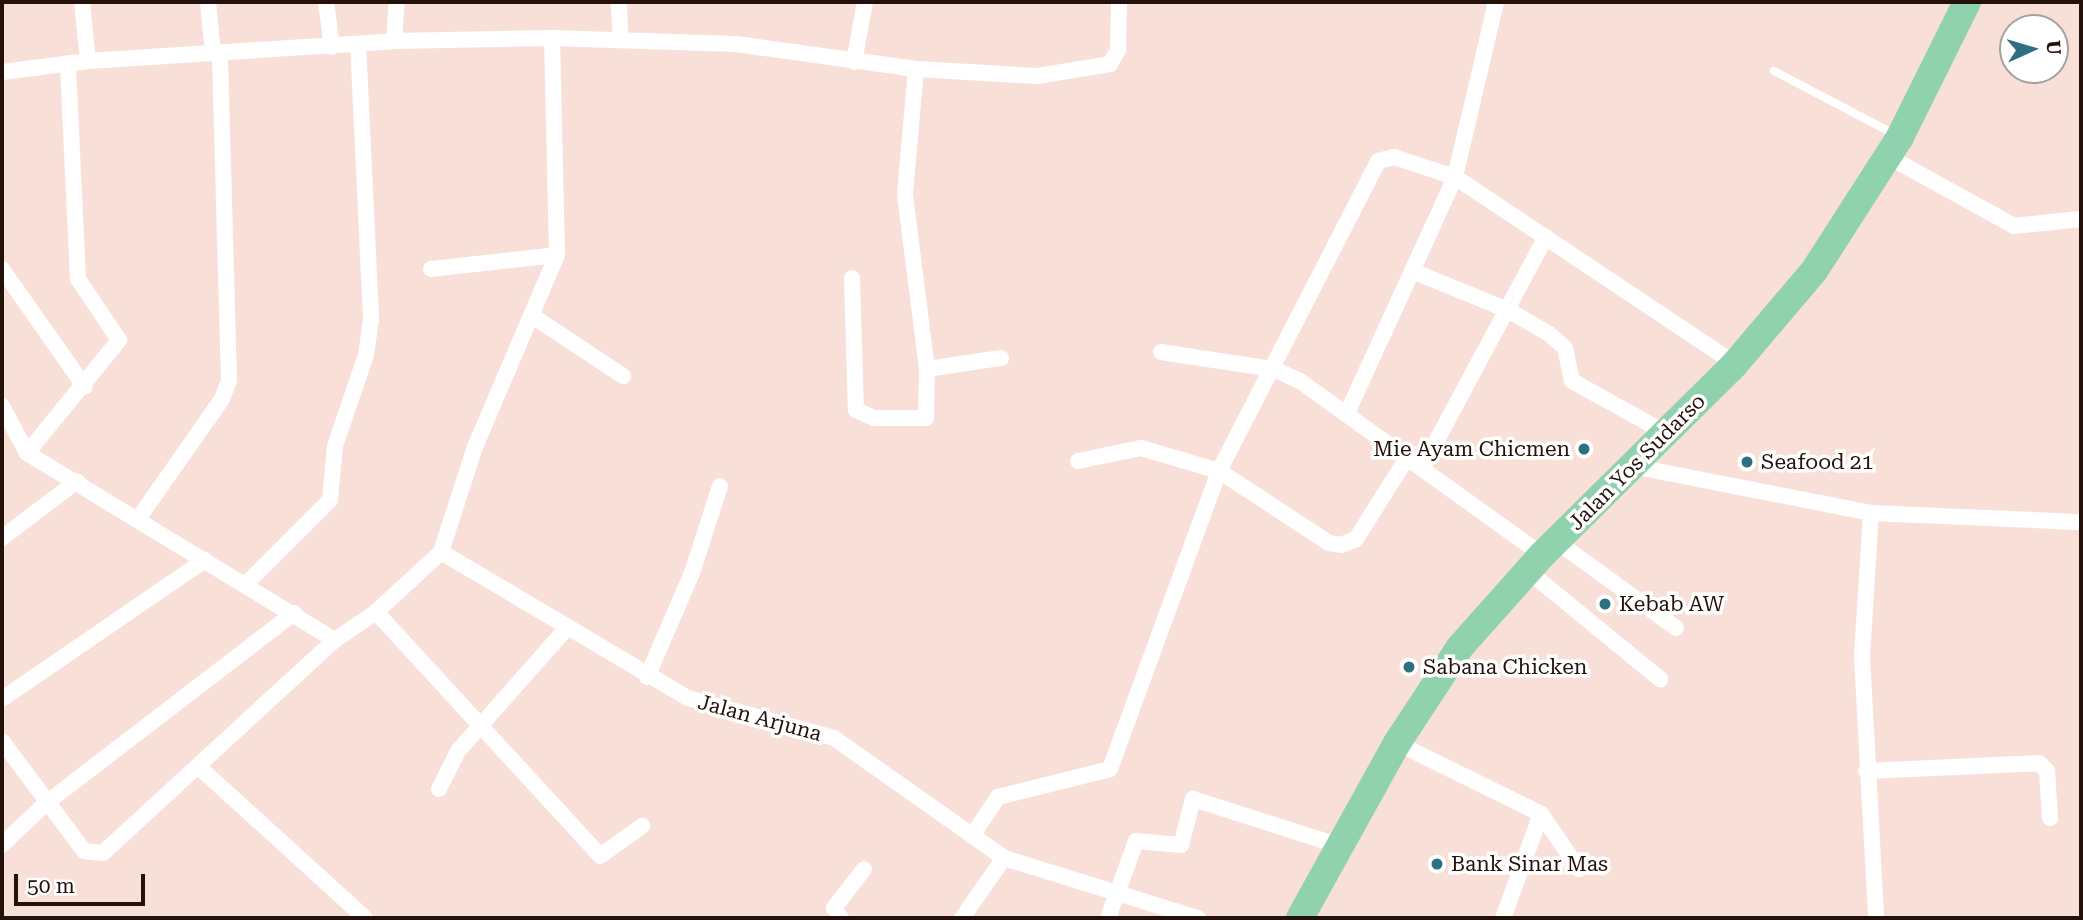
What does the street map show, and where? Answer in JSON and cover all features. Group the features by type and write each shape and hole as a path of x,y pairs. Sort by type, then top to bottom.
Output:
{"highway":[{"name":"Jalan Yos Sudarso","path":"1300,918 1337,845 1397,743 1460,648 1542,556 1637,467 1735,364 1814,271 1894,147 1967,2"}],"street":[{"path":"82,2 88,61"},
{"path":"138,519 222,399 229,381 217,54 208,2"},
{"path":"326,2 332,47"},
{"path":"394,41 397,2"},
{"path":"619,2 620,39"},
{"path":"854,62 865,2"},
{"path":"2,72 88,61 394,41 552,38 736,44 854,62 1018,77 1110,64 1118,50 1119,2"},
{"path":"1348,411 1455,177 1496,2"},
{"path":"2,741 45,804 83,851 99,854 199,767 335,640 376,612 441,552 475,447 534,317 557,255 552,38"},
{"path":"245,585 330,500 335,446 370,335 358,45"},
{"path":"27,453 85,387 119,340 79,278 68,63"},
{"path":"852,278 856,410 874,418 926,418 927,369 905,194 916,69"},
{"path":"1894,147 2014,226 2081,219"},
{"path":"972,836 998,797 1110,769 1219,471 1274,369 1378,161 1394,157 1455,177 1735,364"},
{"path":"1423,466 1546,237"},
{"path":"431,269 557,255"},
{"path":"2,269 85,387"},
{"path":"1412,271 1508,310 1561,342 1572,381 1668,434"},
{"path":"534,317 624,376"},
{"path":"1161,352 1274,369 1348,411 1542,556 1676,628"},
{"path":"927,369 1001,358"},
{"path":"2,406 27,453 335,640"},
{"path":"1078,461 1141,448 1219,471 1329,543 1340,545 1356,539 1409,455"},
{"path":"1637,467 1871,513 2081,522"},
{"path":"2,538 77,481"},
{"path":"648,677 692,573 720,486"},
{"path":"1871,513 1862,617 1866,771 1876,918"},
{"name":"Jalan Arjuna","path":"441,552 648,677 715,708 834,738 1004,858 1198,918"},
{"path":"1542,556 1660,679"},
{"path":"2,699 205,560"},
{"path":"376,612 482,722 600,856 642,826"},
{"path":"2,845 45,804 294,613"},
{"path":"439,789 458,751 566,629"},
{"path":"1397,743 1541,814 1579,869"},
{"path":"1866,771 2045,765 2050,818"},
{"path":"199,767 365,918"},
{"path":"1108,918 1139,838 1181,845 1193,799 1337,845"},
{"path":"1503,918 1541,814"},
{"path":"962,918 1004,858"},
{"path":"841,918 834,908 864,869"}],"lane":[{"path":"1774,71 1894,147"}],"place":[{"name":"Mie Ayam Chicmen","path":"1584,449"},
{"name":"Seafood 21","path":"1747,462"},
{"name":"Kebab AW","path":"1605,604"},
{"name":"Sabana Chicken","path":"1409,667"},
{"name":"Bank Sinar Mas","path":"1437,864"}]}
